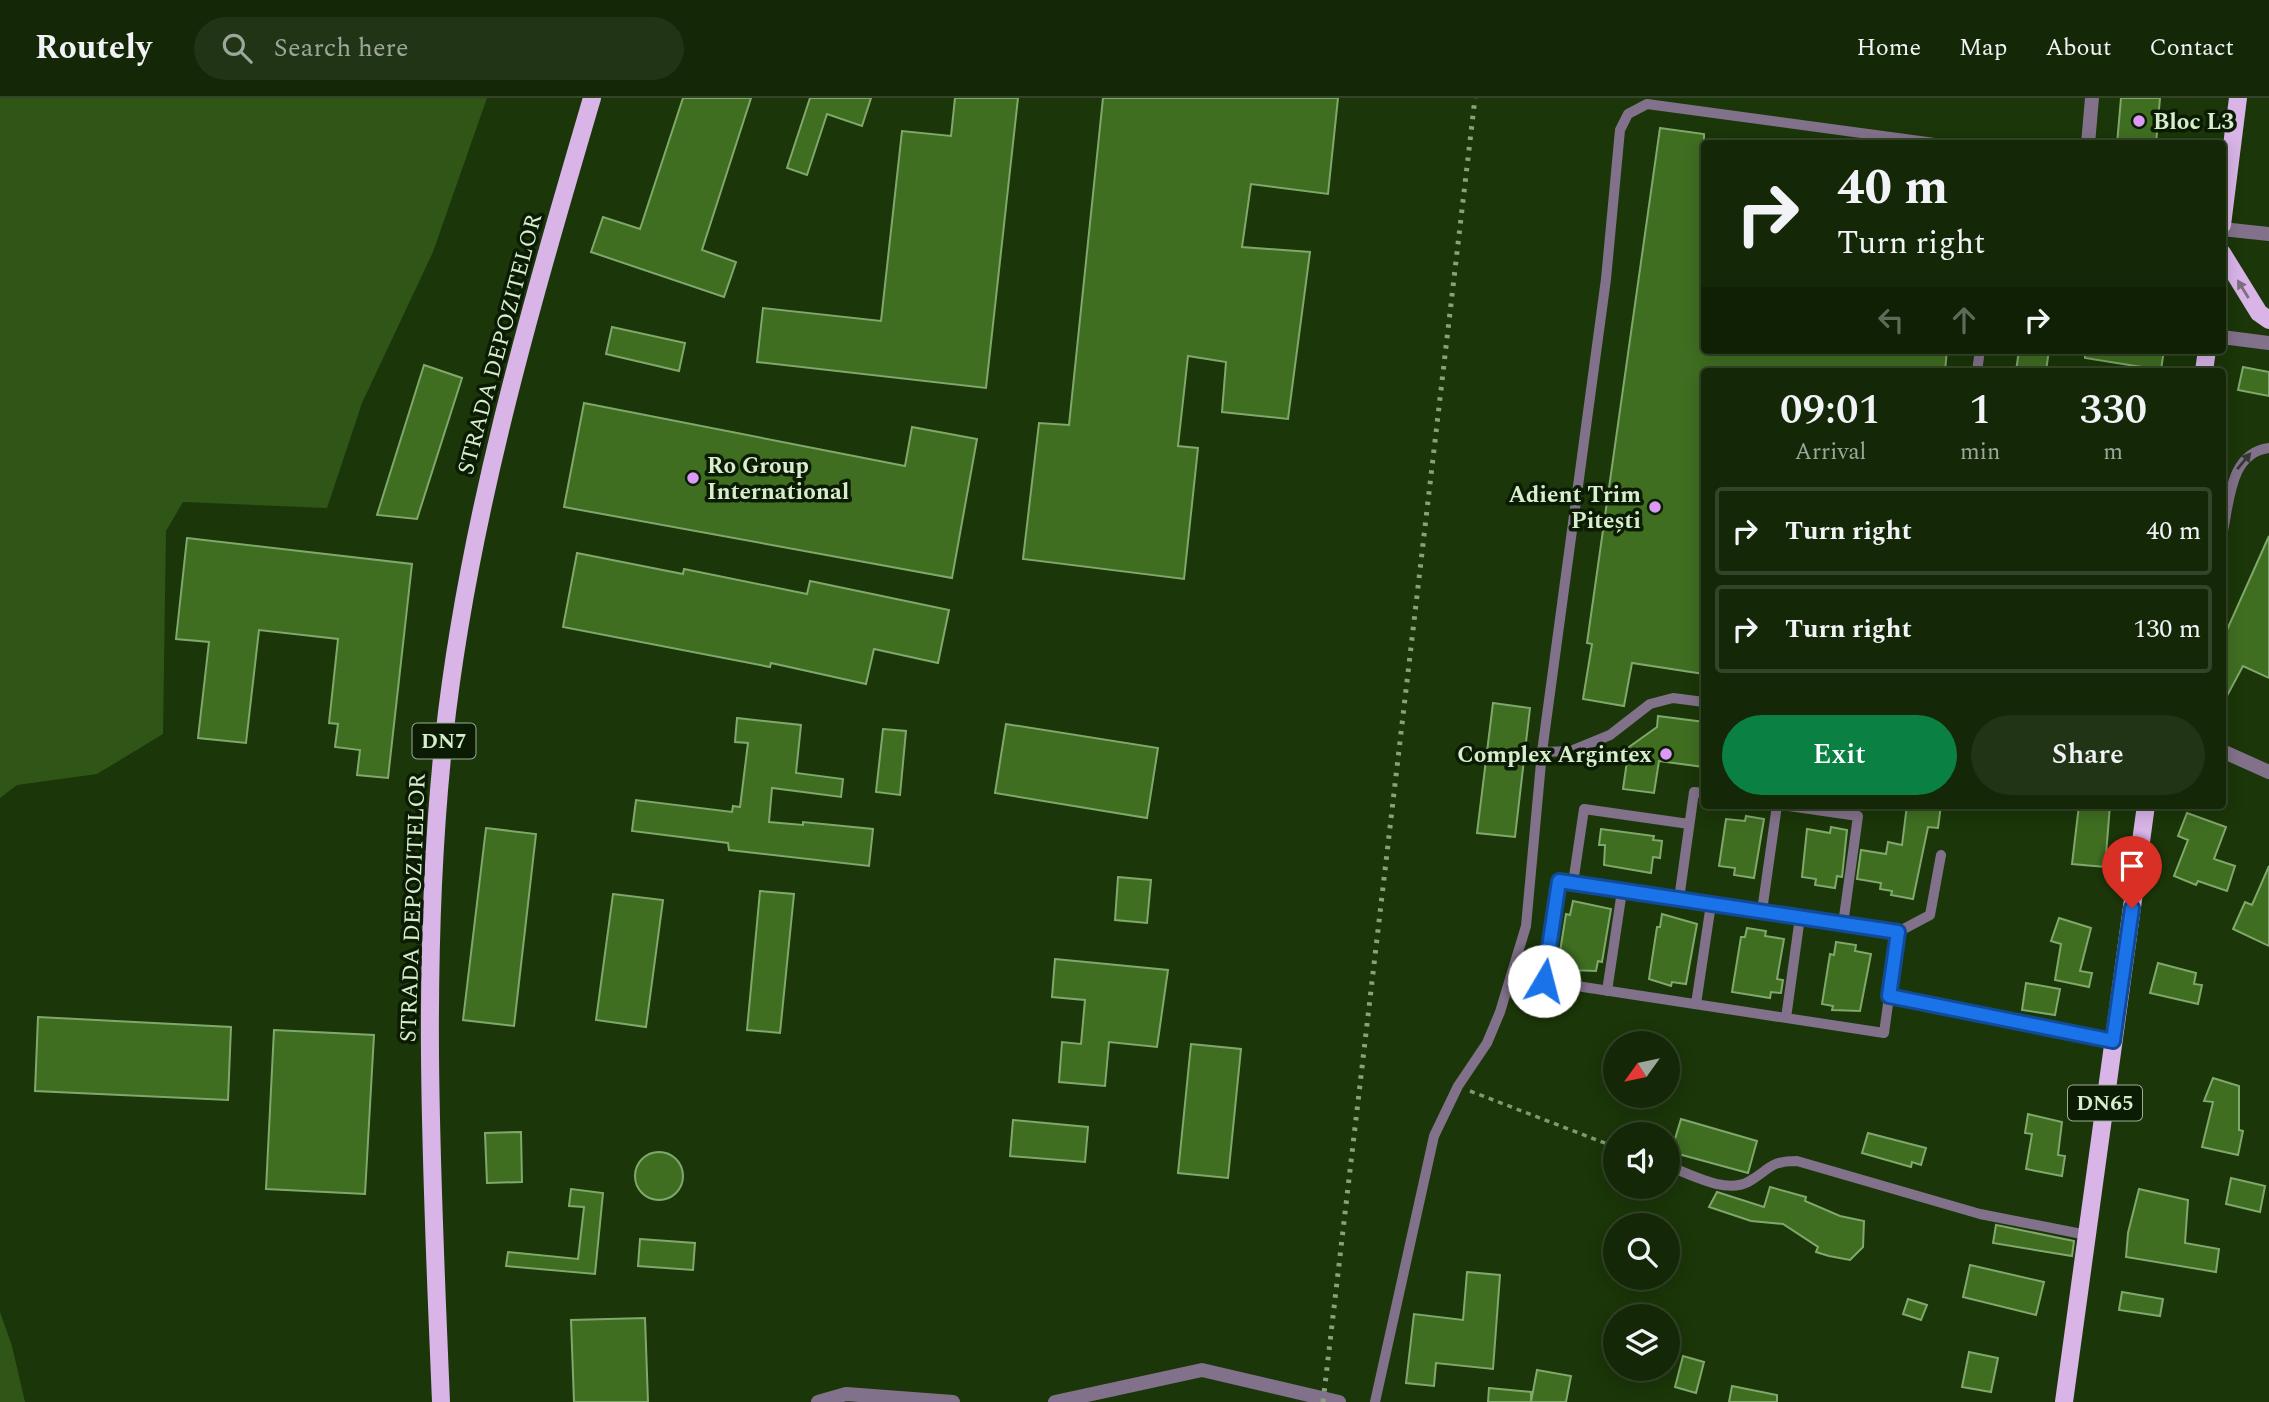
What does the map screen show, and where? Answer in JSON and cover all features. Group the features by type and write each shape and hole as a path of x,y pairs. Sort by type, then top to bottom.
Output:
{"main road":[{"name":"STRADA DEPOZITELOR","path":"441,1402 433,1191 432,1046 434,904 445,734 461,618 500,425 528,313 592,98"},
{"path":"2226,195 2238,98"},
{"path":"2226,259 2259,313 2269,320"},
{"name":"DN65","path":"2064,1402 2145,809"}],"street":[{"path":"2088,140 2092,98"},
{"path":"2226,228 2269,234"},
{"path":"2226,338 2269,343"},
{"path":"2226,753 2269,772"},
{"path":"1055,1402 1202,1370 1339,1402"},
{"path":"818,1402 845,1394 953,1402"}],"lane":[{"path":"1375,1402 1434,1136 1458,1086 1491,1033 1526,926 1542,752 1606,279 1620,130 1628,114 1647,104 1912,140"},
{"path":"2226,517 2237,466 2254,450 2269,447"},
{"path":"1542,752 1571,751 1610,735 1650,704 1673,698 1701,702"},
{"path":"1679,899 1694,792 1701,793"},
{"path":"1573,883 1584,808 1689,824"},
{"path":"1762,911 1778,809"},
{"path":"1808,809 1858,816 1843,924"},
{"path":"1898,932 1884,1032 1544,981 1559,881 1898,932 1930,915 1941,855"},
{"path":"1607,991 1622,891"},
{"path":"1696,1004 1711,904"},
{"path":"1786,1018 1800,917"},
{"path":"1889,996 2113,1041"},
{"path":"1680,1170 1718,1184 1739,1185 1777,1161 1797,1161 1980,1214 2087,1236"}],"path":[{"path":"1458,1086 1603,1142"}],"green space":[{"path":"0,98 487,98 433,252 362,403 327,508 183,502 166,531 163,734 97,774 17,785 0,798"},
{"path":"0,1312 12,1346 25,1402 0,1402"}],"building":[{"path":"683,98 751,98 702,250 736,262 724,297 591,252 603,217 640,229"},
{"path":"810,98 871,98 862,126 827,114 807,175 787,168"},
{"path":"955,98 1018,98 986,388 757,362 763,308 881,321 902,131 951,136"},
{"path":"1103,98 1338,98 1328,194 1251,184 1242,247 1310,252 1288,419 1222,412 1226,362 1188,356 1178,446 1198,448 1184,579 1023,559 1039,423 1069,425"},
{"name":"Bloc L3","path":"2121,98 2160,98 2156,140 2117,140"},
{"name":"Adient Trim Pitești","path":"1660,128 1704,134 1704,140 1701,140 1701,354 1947,354 1945,368 1701,368 1701,674 1632,663 1624,706 1583,699 1592,644 1587,643"},
{"path":"612,327 685,343 679,371 606,354"},
{"path":"2018,354 2048,354 2046,368 2016,368"},
{"path":"2085,354 2163,354 2161,368 2085,358"},
{"path":"424,365 462,378 417,519 377,515"},
{"path":"2243,367 2269,372 2269,396 2238,390"},
{"path":"584,403 905,466 912,427 977,439 952,578 564,507"},
{"path":"2269,536 2269,678 2243,666 2226,698 2226,632"},
{"path":"187,538 412,564 388,778 357,775 360,750 335,747 338,724 329,723 338,639 259,630 246,743 198,738 209,642 176,639"},
{"path":"577,553 683,574 684,569 807,594 810,581 949,610 938,663 874,649 866,684 771,663 770,667 563,627"},
{"path":"1493,703 1530,708 1515,837 1477,833"},
{"name":"Complex Argintex","path":"1658,716 1701,722 1701,767 1659,761 1654,793 1623,789 1629,747 1657,727"},
{"path":"737,718 801,725 796,773 843,779 841,797 772,788 769,822 803,825 803,822 873,829 869,866 729,850 728,843 632,831 636,800 732,812 733,806 740,807 748,743 735,742"},
{"path":"1006,724 1158,748 1147,818 995,793"},
{"path":"883,729 906,731 900,795 876,792"},
{"path":"1906,809 1940,809 1938,828 1928,827 1913,899 1891,895 1892,891 1880,889 1881,883 1857,879 1861,850 1886,854 1888,842 1902,845"},
{"path":"2079,809 2110,809 2105,867 2072,864"},
{"path":"2187,813 2226,827 2214,859 2235,866 2227,891 2198,881 2196,885 2174,876 2188,840 2178,836"},
{"path":"1746,816 1764,819 1754,878 1734,875 1735,868 1719,866 1726,819 1745,821"},
{"path":"1831,827 1847,830 1842,877 1837,876 1835,888 1815,885 1816,879 1802,877 1807,829 1830,833"},
{"path":"486,828 536,834 514,1026 463,1020"},
{"path":"1601,829 1654,836 1653,840 1662,841 1660,858 1653,857 1651,873 1604,865 1605,845 1599,845"},
{"path":"2269,866 2269,946 2233,929 2245,902 2252,905"},
{"path":"1118,877 1151,880 1147,923 1115,920"},
{"path":"760,891 794,894 780,1033 747,1030"},
{"path":"613,894 663,900 646,1027 596,1020"},
{"path":"1573,901 1611,909 1602,962 1598,961 1596,971 1569,970 1570,966 1558,964 1566,914 1570,915"},
{"path":"1662,914 1697,924 1686,984 1672,982 1671,986 1649,979 1657,927 1660,927"},
{"path":"2059,918 2091,928 2080,971 2092,973 2089,987 2055,980 2061,944 2051,941"},
{"path":"1747,928 1766,931 1765,936 1784,939 1777,979 1783,980 1781,993 1771,992 1770,998 1732,992 1741,937 1745,937"},
{"path":"1836,942 1856,945 1855,951 1871,954 1860,1011 1832,1010 1833,1006 1822,1004 1830,954 1834,955"},
{"path":"1055,959 1168,970 1157,1047 1109,1042 1105,1086 1059,1082 1062,1042 1081,1044 1085,1000 1052,997"},
{"path":"2158,963 2196,973 2194,984 2202,985 2198,1004 2150,993"},
{"path":"2026,983 2060,989 2055,1015 2022,1010"},
{"path":"38,1017 231,1027 228,1100 35,1091"},
{"path":"274,1030 374,1035 365,1194 266,1189"},
{"path":"1191,1044 1241,1049 1228,1178 1178,1173"},
{"path":"2213,1078 2239,1086 2239,1130 2243,1131 2238,1155 2202,1147 2213,1102 2204,1101"},
{"path":"2028,1114 2062,1122 2058,1155 2065,1156 2062,1176 2026,1169 2032,1134 2025,1133"},
{"path":"1681,1119 1757,1141 1748,1173 1680,1154"},
{"path":"1013,1120 1088,1127 1085,1162 1010,1156"},
{"path":"521,1132 522,1182 487,1183 485,1133"},
{"path":"1868,1133 1926,1148 1921,1165 1912,1162 1911,1167 1862,1153"},
{"path":"659,1152 676,1159 683,1176 676,1193 659,1200 642,1193 635,1176 642,1159"},
{"path":"2231,1178 2265,1186 2260,1212 2226,1204"},
{"path":"1770,1187 1806,1197 1805,1201 1840,1216 1864,1221 1863,1247 1850,1260 1829,1256 1816,1252 1818,1247 1783,1224 1751,1221 1709,1207 1717,1192 1764,1207"},
{"path":"571,1189 603,1193 595,1274 506,1266 508,1252 578,1259 584,1207 569,1206"},
{"path":"2139,1189 2188,1200 2185,1243 2219,1249 2216,1272 2126,1257 2128,1233"},
{"path":"1996,1225 2074,1241 2072,1256 1993,1243"},
{"path":"640,1239 695,1243 693,1270 638,1266"},
{"path":"1970,1265 2044,1282 2036,1315 1963,1297"},
{"path":"1467,1272 1500,1275 1493,1369 1436,1363 1434,1386 1406,1383 1414,1314 1463,1320"},
{"path":"2122,1292 2163,1299 2160,1316 2119,1310"},
{"path":"1908,1299 1927,1305 1921,1320 1903,1314"},
{"path":"645,1318 648,1402 574,1402 571,1320"},
{"path":"1969,1352 1998,1358 1991,1392 1962,1387"},
{"path":"1683,1356 1704,1362 1696,1393 1675,1387 1677,1381 1680,1381"},
{"path":"1537,1370 1571,1376 1566,1402 1531,1402"},
{"path":"1732,1386 1777,1395 1777,1402 1729,1402"},
{"path":"1489,1388 1531,1392 1531,1402 1488,1402"}],"railway":[{"path":"1323,1402 1475,98"}],"place":[{"name":"Bloc L3","path":"2139,121"},
{"name":"Ro Group International","path":"693,478"},
{"name":"Adient Trim Pitești","path":"1655,507"},
{"name":"Complex Argintex","path":"1666,754"}],"route":[{"path":"1544,981 1559,881 1898,932 1889,996 2113,1041 2132,908"}]}
